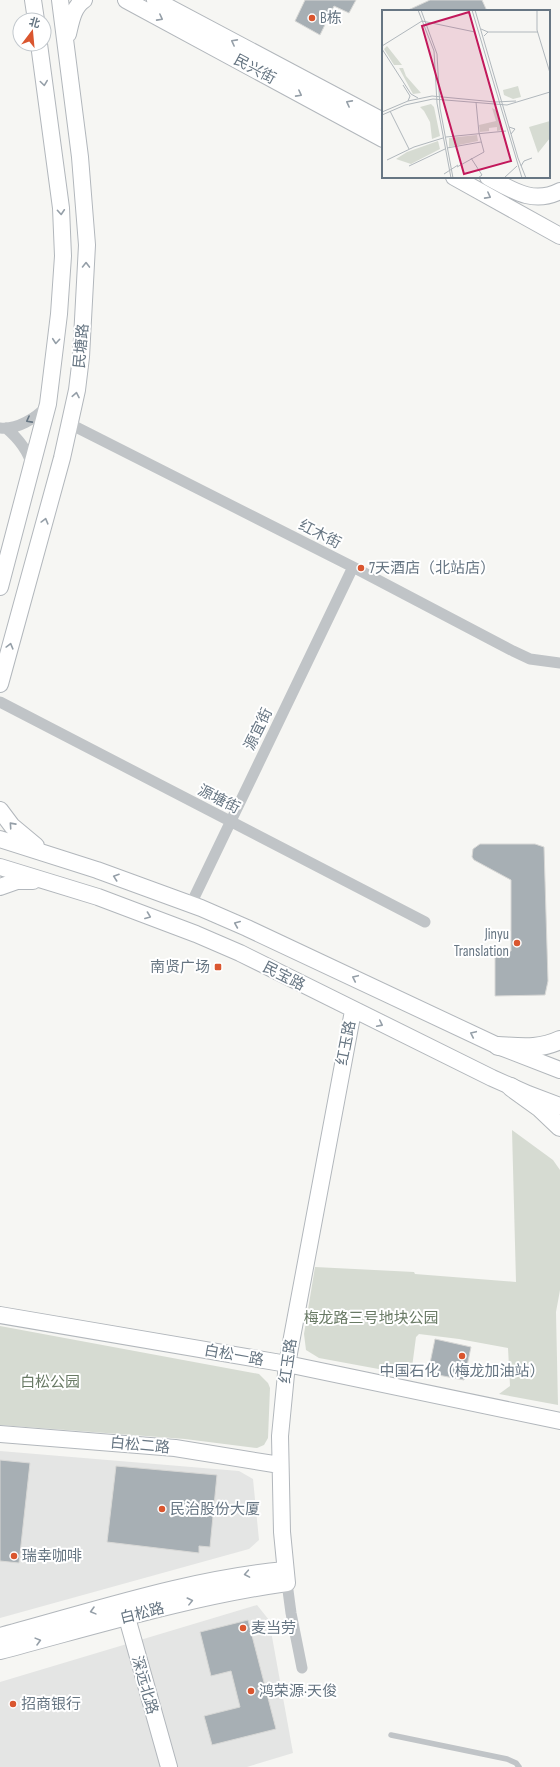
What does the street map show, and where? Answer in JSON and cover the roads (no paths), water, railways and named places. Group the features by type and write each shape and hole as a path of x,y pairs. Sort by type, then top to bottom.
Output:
{"main road":[{"path":"498,1046 535,1048 548,1046 560,1040"},
{"path":"511,1087 540,1108 560,1127"}],"street":[{"path":"33,0 35,12"},
{"name":"民塘路","path":"0,684 62,458 70,424 82,357 87,245 82,184 60,0"},
{"path":"66,45 73,14 84,0"},
{"name":"民兴街","path":"155,0 382,120"},
{"name":"民兴街","path":"125,1 382,138"},
{"name":"民塘路","path":"0,587 33,469 48,404 55,356 63,256 61,208 40,52"},
{"path":"456,178 560,236"},
{"path":"490,178 530,197 542,198 560,191"},
{"path":"3,428 31,419 48,404"},
{"name":"红木街","path":"70,424 353,567 512,651 530,659 560,663"},
{"path":"3,428 22,444 29,455 33,469"},
{"name":"源宜街","path":"191,904 353,567"},
{"name":"源塘街","path":"0,702 425,922"},
{"path":"0,810 12,826 27,840 50,855"},
{"name":"民宝路","path":"0,839 191,904 247,928 498,1046 560,1070"},
{"name":"民宝路","path":"0,867 98,898 196,934 240,954 353,1011 511,1087 560,1106"},
{"path":"0,887 17,881 45,881"},
{"name":"红玉路","path":"302,1668 290,1613 286,1576 282,1532 280,1436 287,1364 353,1011"},
{"name":"白松一路","path":"0,1315 287,1364 560,1421"},
{"name":"白松二路","path":"0,1434 175,1448 280,1465"},
{"name":"白松路","path":"0,1651 125,1609 181,1586 253,1573 286,1576"},
{"name":"白松路","path":"0,1636 125,1609"},
{"name":"深远北路","path":"125,1609 169,1767"}],"lane":[{"path":"391,1735 507,1759 516,1763 519,1767"}],"place":[{"name":"B栋","path":"312,18"},
{"name":"7天酒店（北站店）","path":"361,568"},
{"name":"Jinyu Translation","path":"517,943"},
{"name":"南贤广场","path":"218,967"},
{"name":"中国石化（梅龙加油站）","path":"462,1356"},
{"name":"民治股份大厦","path":"162,1509"},
{"name":"瑞幸咖啡","path":"14,1556"},
{"name":"麦当劳","path":"243,1628"},
{"name":"鸿荣源·天俊","path":"251,1691"},
{"name":"招商银行","path":"13,1704"}],"park label":[{"name":"梅龙路三号地块公园","path":"371,1318"},
{"name":"白松公园","path":"50,1382"}]}
